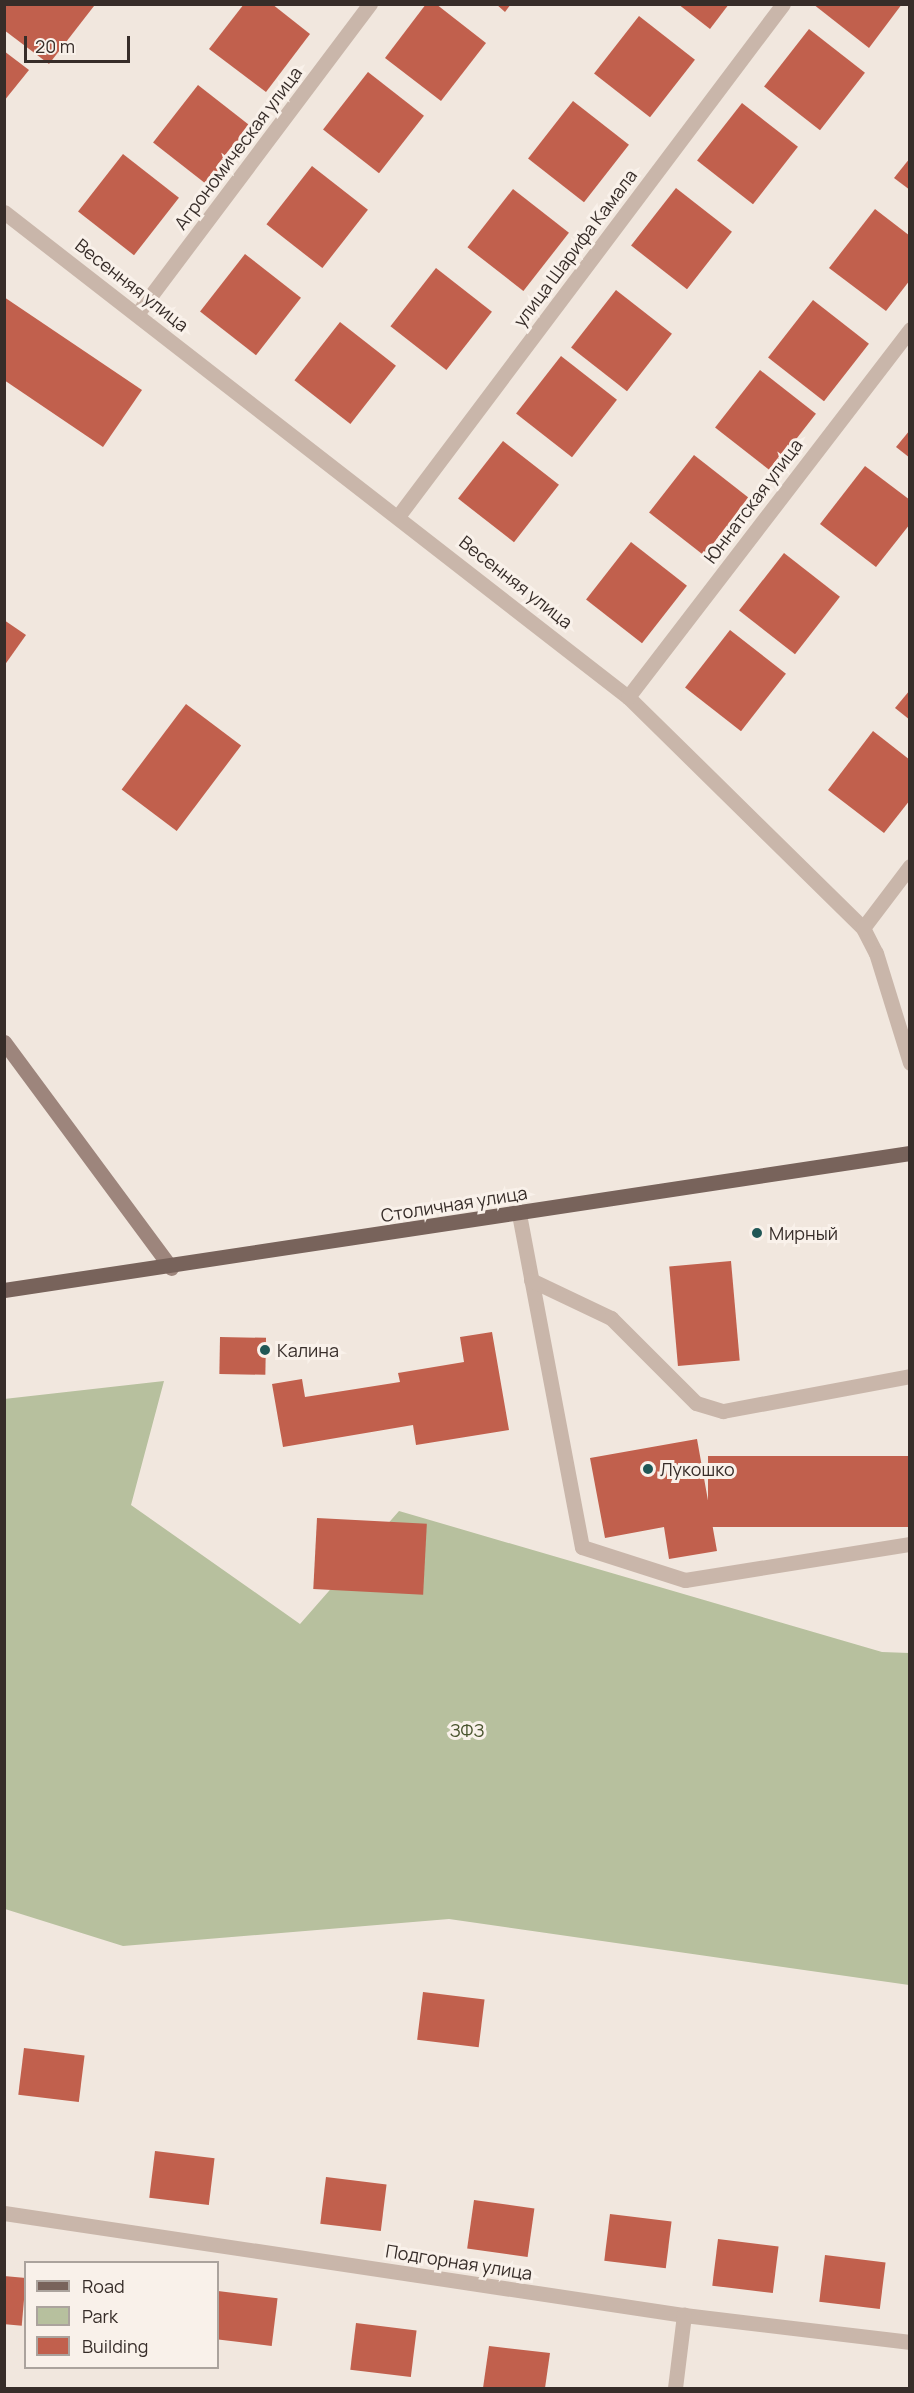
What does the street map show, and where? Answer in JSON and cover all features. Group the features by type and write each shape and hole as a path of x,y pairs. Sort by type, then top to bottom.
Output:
{"main road":[{"path":"4,1042 171,1268"},
{"name":"Столичная улица","path":"4,1290 171,1268 909,1153"}],"street":[{"name":"Агрономическая улица","path":"137,314 370,4"},
{"name":"улица Шарифа Камала","path":"399,515 783,4"},
{"name":"Весенняя улица","path":"4,212 399,515 628,697 863,928 907,1037 909,1063"},
{"name":"Юннатская улица","path":"628,697 909,329"},
{"path":"863,928 909,866"},
{"path":"519,1215 582,1547 685,1580 909,1544"},
{"path":"531,1280 611,1318 696,1403 723,1412 909,1376"},
{"name":"Подгорная улица","path":"4,2213 684,2315 909,2342"},
{"path":"675,2388 684,2315"}],"green space":[{"name":"ЗФЗ","path":"164,1381 131,1505 300,1624 399,1511 882,1652 909,1653 909,1985 449,1919 123,1946 5,1909 4,1399"}],"building":[{"path":"5,4 92,4 94,6 49,64 4,30"},
{"path":"244,4 272,4 310,34 266,92 209,49"},
{"path":"426,4 436,4 486,43 441,101 385,58"},
{"path":"496,4 511,4 505,12"},
{"path":"678,4 729,4 710,29"},
{"path":"813,4 902,4 869,48"},
{"path":"639,16 695,60 650,117 594,74"},
{"path":"809,29 865,73 820,130 764,87"},
{"path":"4,51 29,70 4,101"},
{"path":"368,72 424,116 379,173 323,130"},
{"path":"198,85 254,129 209,186 153,143"},
{"path":"573,101 629,145 584,202 528,159"},
{"path":"742,103 798,147 753,204 697,161"},
{"path":"123,154 179,198 134,255 78,212"},
{"path":"910,158 910,190 894,178"},
{"path":"312,166 368,210 322,268 266,224"},
{"path":"676,188 732,232 687,289 631,246"},
{"path":"513,189 569,233 523,291 467,247"},
{"path":"875,209 910,236 910,280 886,311 829,268"},
{"path":"245,254 301,298 256,355 200,312"},
{"path":"436,268 492,312 446,370 390,326"},
{"path":"616,290 672,334 627,391 571,348"},
{"path":"4,297 142,390 103,447 4,380"},
{"path":"813,300 869,344 824,401 768,358"},
{"path":"340,322 396,366 350,424 294,380"},
{"path":"561,356 617,400 572,457 516,414"},
{"path":"760,370 816,414 771,471 715,428"},
{"path":"910,430 910,458 896,447"},
{"path":"503,441 559,485 514,542 458,499"},
{"path":"694,455 750,499 705,556 649,513"},
{"path":"865,466 910,500 910,524 876,567 820,524"},
{"path":"631,542 687,586 642,643 586,600"},
{"path":"784,553 840,597 795,654 739,611"},
{"path":"4,620 26,635 4,666"},
{"path":"730,630 786,674 741,731 685,688"},
{"path":"910,690 910,720 895,708"},
{"path":"186,704 241,746 177,831 122,789"},
{"path":"873,731 910,760 910,800 884,833 828,790"},
{"path":"731,1261 740,1361 678,1366 669,1266"},
{"path":"492,1332 509,1430 416,1445 413,1425 283,1447 272,1384 302,1379 305,1397 400,1382 398,1373 464,1362 460,1337"},
{"path":"220,1337 266,1338 265,1375 219,1374"},
{"path":"697,1439 717,1551 669,1559 664,1527 605,1538 590,1458"},
{"path":"708,1456 910,1456 910,1527 708,1527"},
{"path":"317,1518 427,1524 423,1595 313,1589"},
{"path":"423,1992 485,2000 479,2047 417,2040"},
{"path":"24,2048 85,2055 79,2102 18,2095"},
{"path":"155,2151 215,2158 209,2205 149,2198"},
{"path":"326,2177 387,2184 381,2231 320,2224"},
{"path":"474,2200 534,2208 528,2257 467,2249"},
{"path":"610,2214 672,2222 666,2268 604,2261"},
{"path":"718,2239 779,2246 773,2293 712,2286"},
{"path":"825,2255 886,2262 880,2309 819,2302"},
{"path":"4,2276 24,2278 22,2326 4,2324"},
{"path":"219,2291 278,2298 272,2346 219,2339"},
{"path":"356,2323 417,2330 411,2377 350,2370"},
{"path":"489,2346 550,2353 545,2388 483,2388"}],"place":[{"name":"Мирный","path":"757,1233"},
{"name":"Калина","path":"265,1350"},
{"name":"Лукошко","path":"648,1469"}]}
